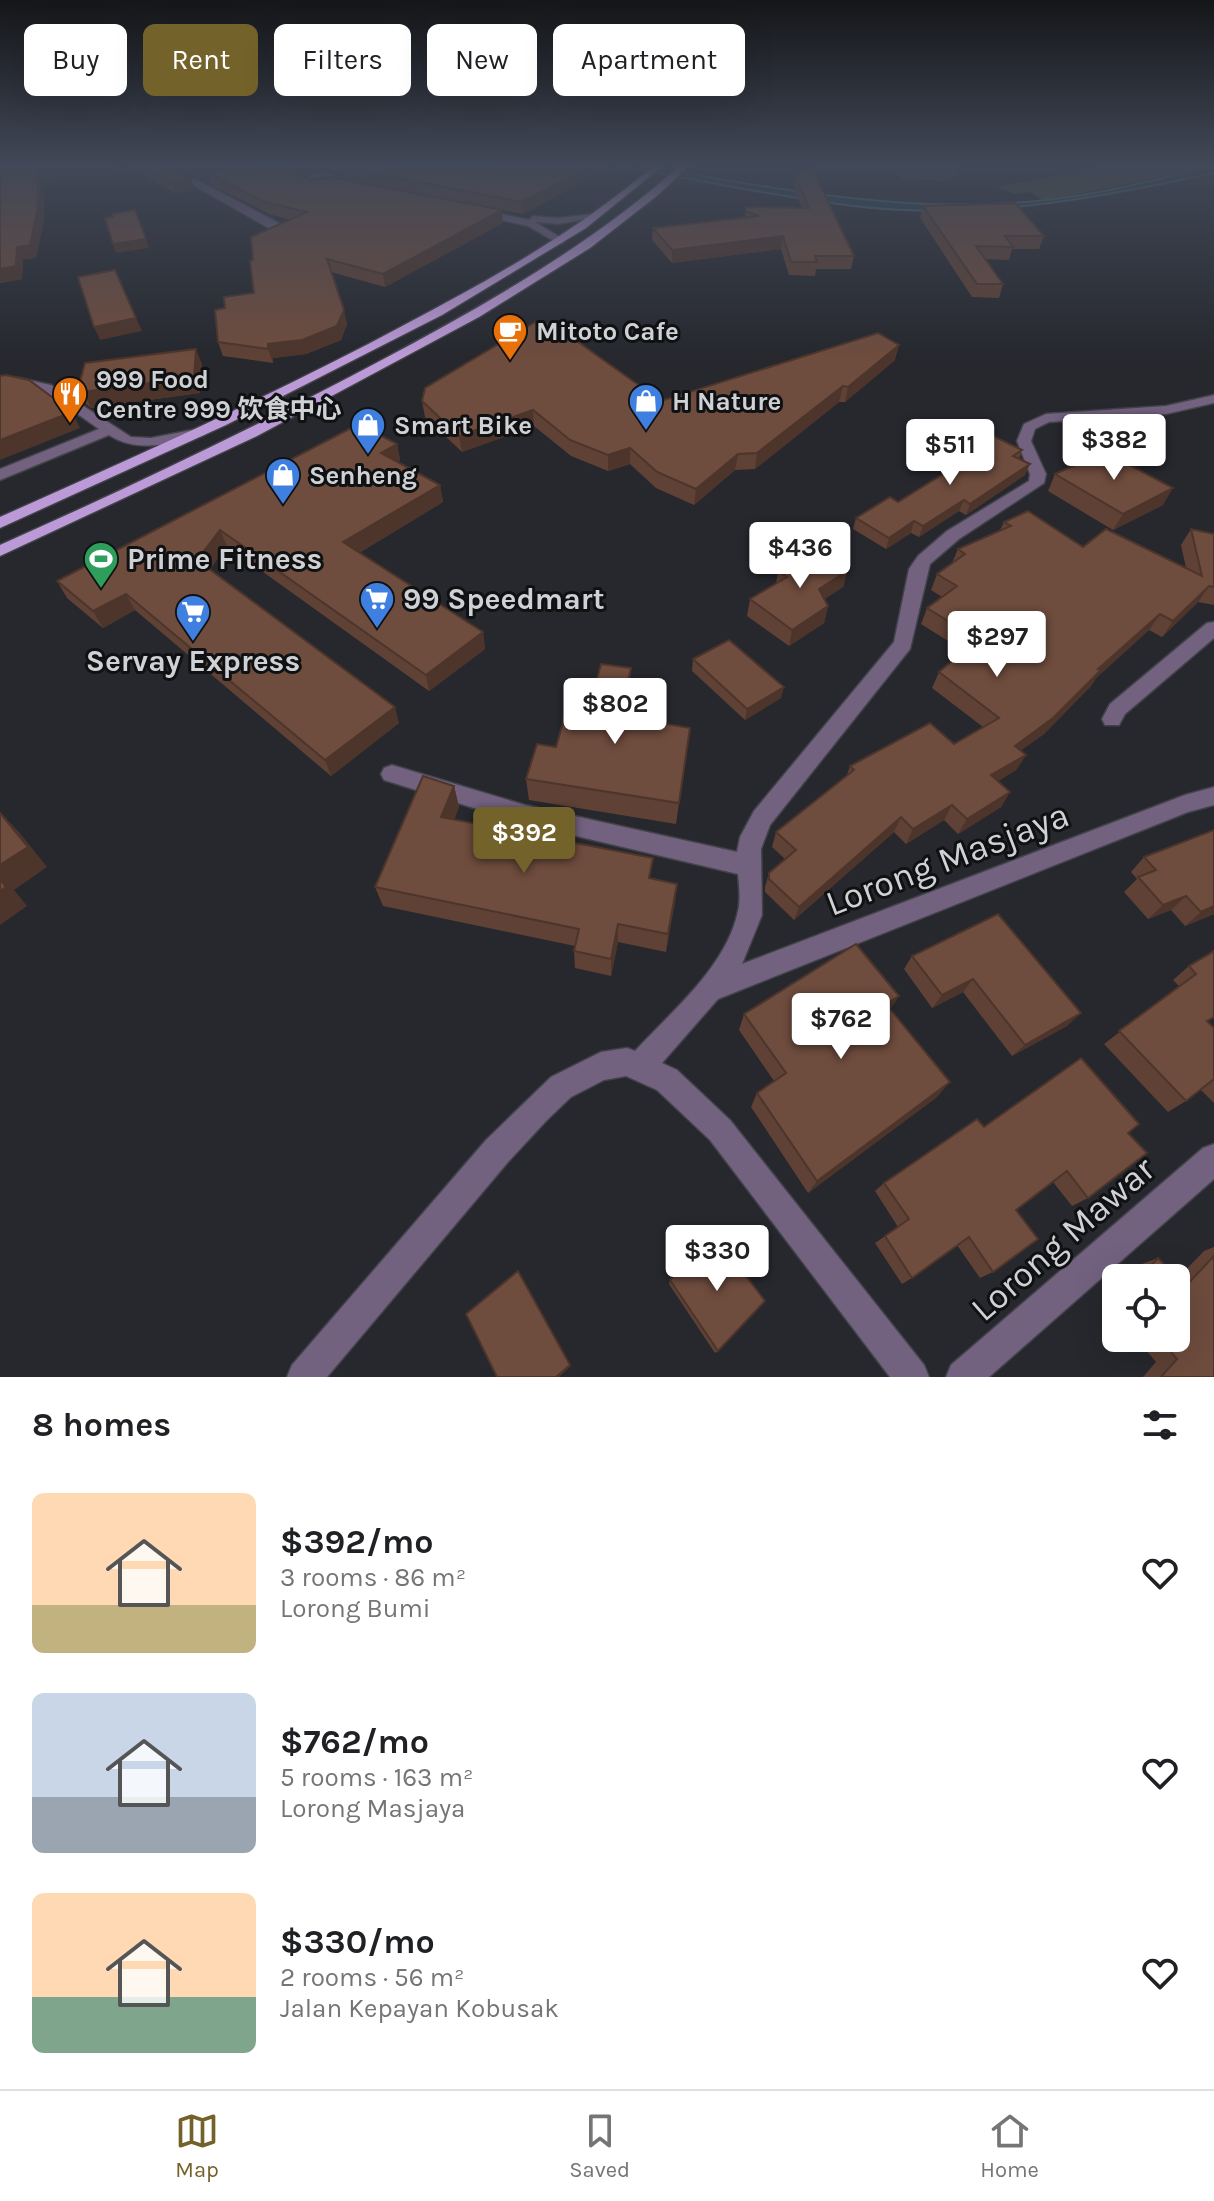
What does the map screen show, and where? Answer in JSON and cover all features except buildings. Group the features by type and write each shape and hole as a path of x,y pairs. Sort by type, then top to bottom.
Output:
{"main road":[{"path":"0,523 206,431 390,339 577,228"},
{"path":"0,551 222,449 428,341 610,228"}],"street":[{"path":"277,228 287,230"},
{"path":"541,228 559,241"},
{"path":"0,383 19,382 46,388 119,438 138,443 206,431"},
{"name":"Lorong Masjaya","path":"641,1066 729,960 749,917 752,899 751,840 762,818 903,644 918,569 953,535 1036,483 1038,474 1024,441 1029,427 1046,418 1166,410 1214,399"},
{"path":"0,475 108,430"},
{"path":"1112,719 1117,709 1214,628"},
{"path":"392,774 451,796 505,810 751,866"},
{"name":"Lorong Masjaya","path":"707,990 1185,804 1214,796"},
{"path":"304,1377 497,1151 561,1087 601,1066 627,1062 667,1080 720,1130 912,1377"},
{"name":"Lorong Mawar","path":"963,1377 1214,1159"}],"place":[{"name":"Mitoto Cafe","path":"510,362"},
{"name":"999 Food Centre 999 饮食中心","path":"70,425"},
{"name":"H Nature","path":"646,432"},
{"name":"Smart Bike","path":"368,456"},
{"name":"Senheng","path":"283,506"},
{"name":"Prime Fitness","path":"101,590"},
{"name":"99 Speedmart","path":"377,630"},
{"name":"Servay Express","path":"193,643"}]}
